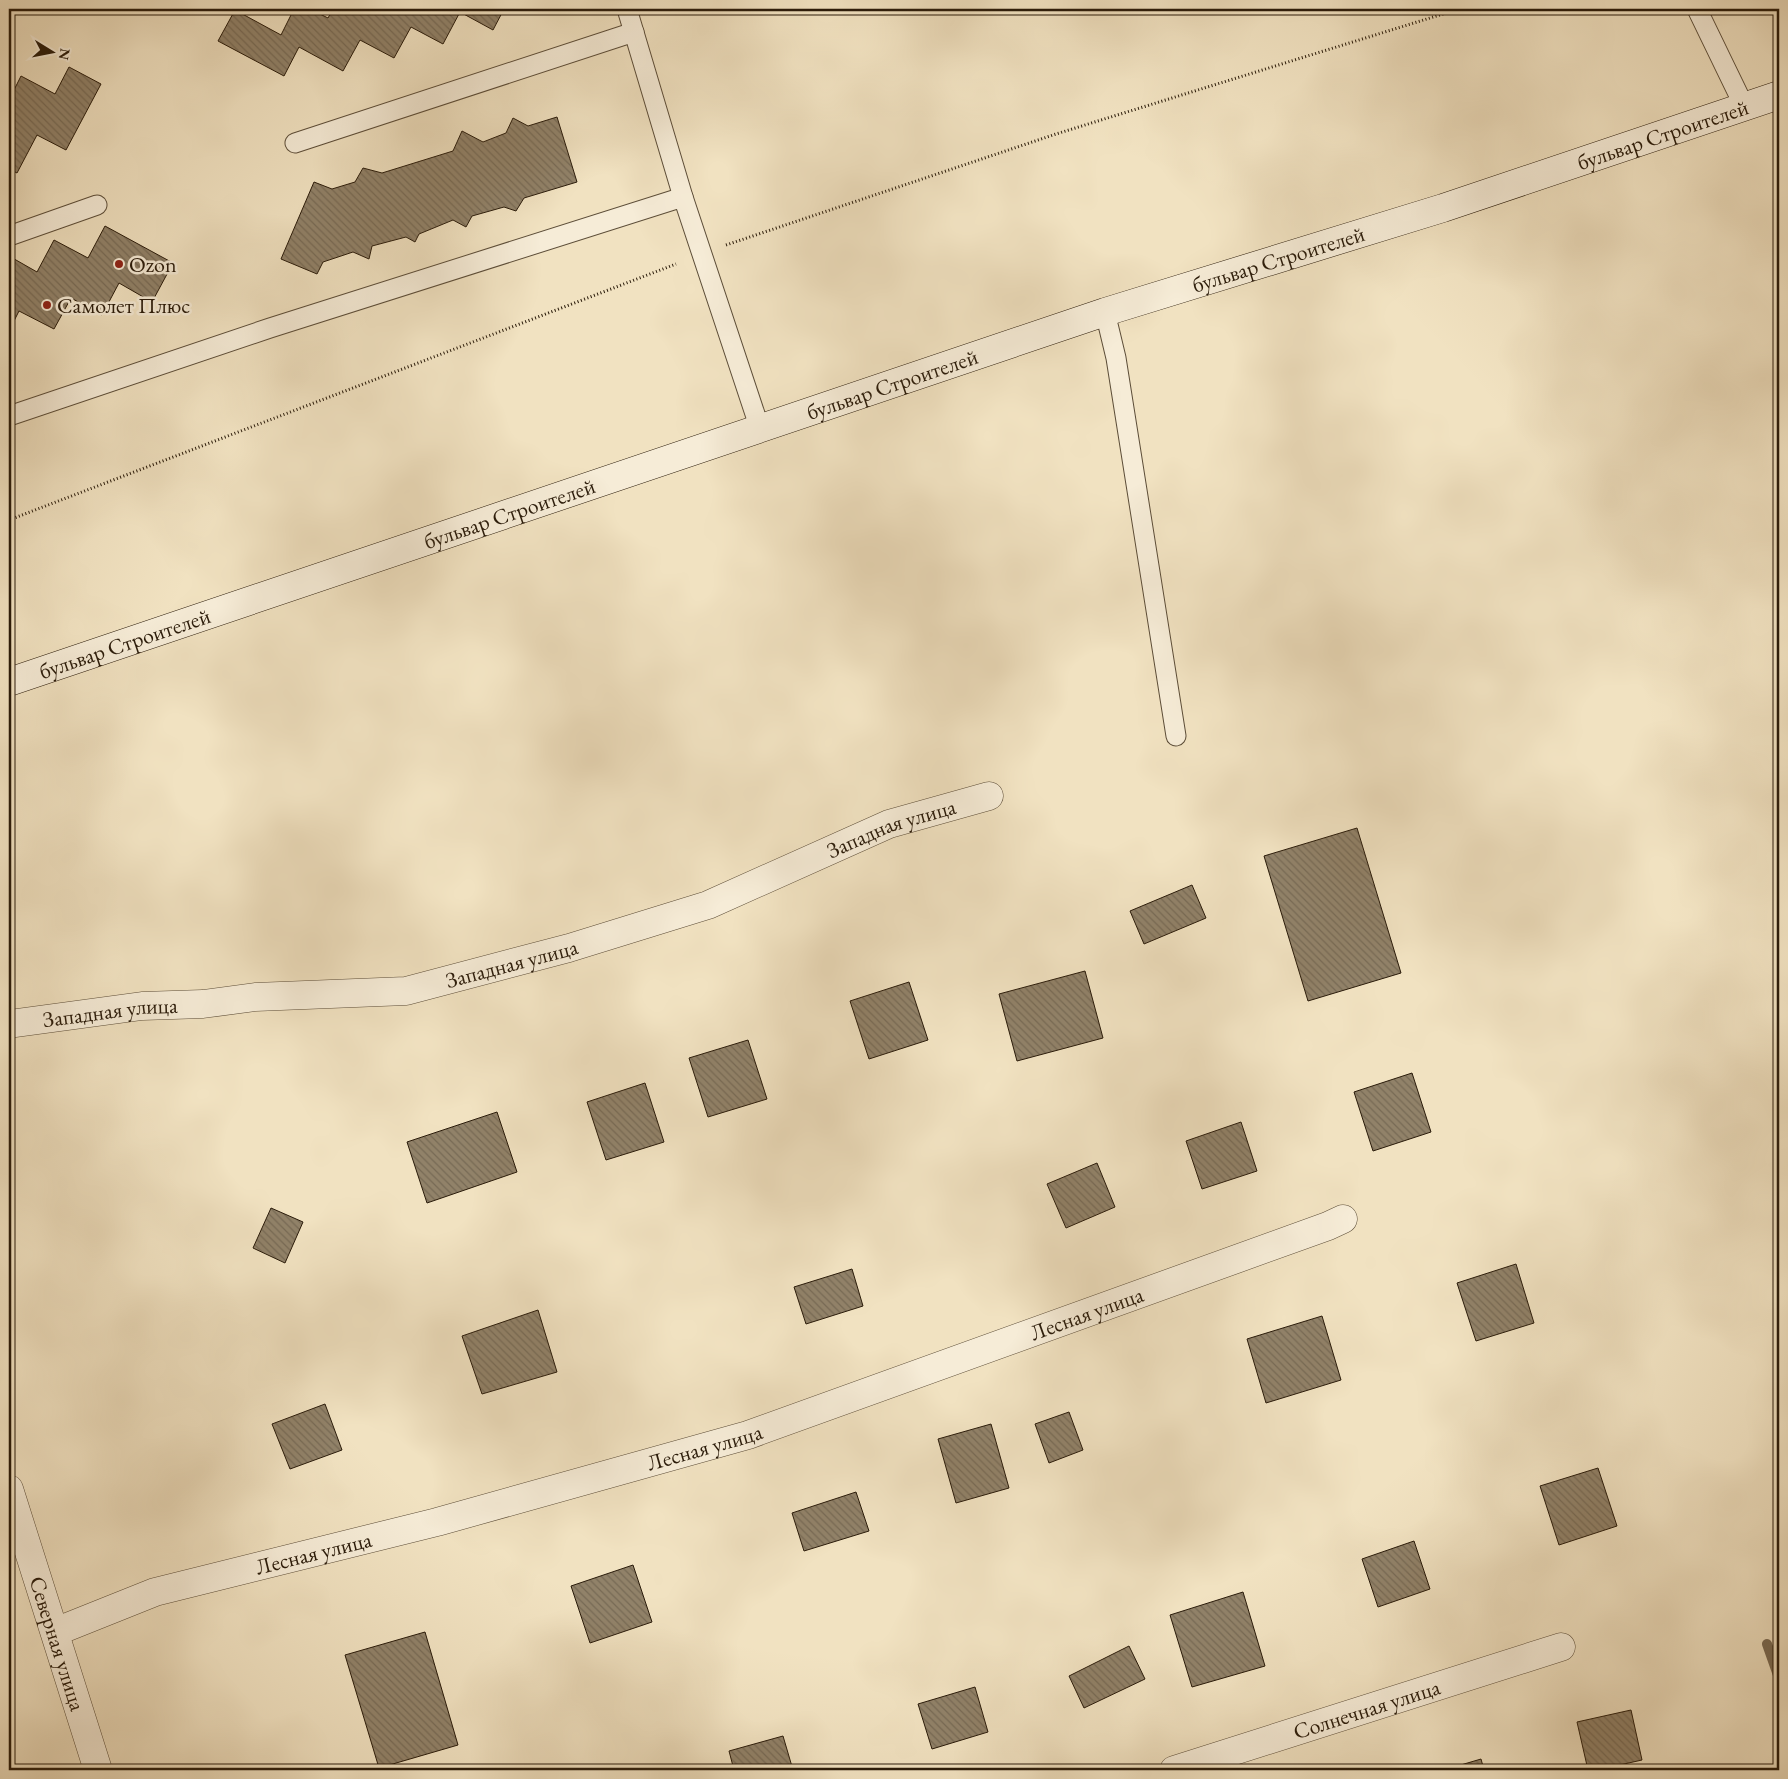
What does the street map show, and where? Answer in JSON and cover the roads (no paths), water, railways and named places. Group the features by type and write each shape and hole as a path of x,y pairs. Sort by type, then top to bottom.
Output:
{"street":[{"name":"бульвар Строителей","path":"9,682 1105,312 1443,208 1779,95"},
{"name":"Западная улица","path":"9,1024 142,1006 203,1004 254,997 406,991 569,948 708,904 890,824 989,796"},
{"name":"Лесная улица","path":"55,1632 155,1592 436,1522 748,1435 1343,1220"},
{"name":"Северная улица","path":"9,1489 98,1770"},
{"name":"Солнечная улица","path":"1174,1770 1562,1647"}],"lane":[{"path":"627,9 683,197 760,430"},
{"path":"1697,9 1744,106"},
{"path":"295,143 634,32"},
{"path":"9,416 270,328 683,197"},
{"path":"9,236 97,204"},
{"path":"1105,312 1116,358 1176,736"}],"waterway":[{"path":"1767,1644 1779,1678"}],"place":[{"name":"Ozon","path":"119,264"},
{"name":"Самолет Плюс","path":"47,305"}]}
